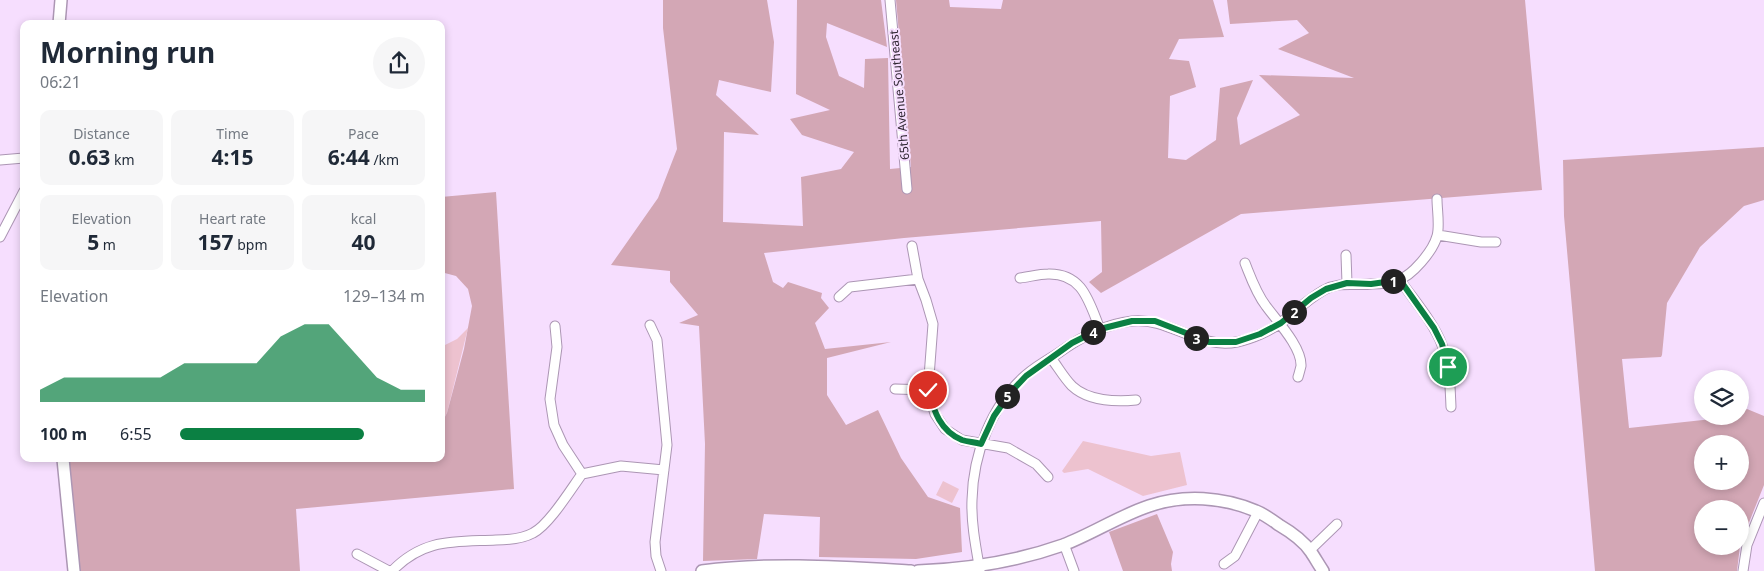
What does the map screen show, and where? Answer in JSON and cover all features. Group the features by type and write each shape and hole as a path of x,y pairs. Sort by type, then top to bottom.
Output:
{"street":[{"path":"59,20 61,0"},
{"name":"65th Avenue Southeast","path":"890,0 907,189"},
{"path":"0,160 20,158"},
{"path":"0,237 20,199"},
{"path":"980,569 972,501 974,474 981,444 994,416 1010,393 1026,376 1072,343 1100,329 1132,321 1155,321 1209,342 1236,342 1260,334 1281,323 1311,298 1326,289 1347,283 1371,284 1400,280 1430,252 1438,235 1437,199"},
{"path":"1438,235 1481,242 1496,242"},
{"path":"912,246 918,279 933,324 928,390 935,414 946,429 962,440 1008,448 1036,464 1048,477"},
{"path":"1346,255 1347,283"},
{"path":"1245,263 1252,284 1294,344 1301,364 1298,377"},
{"path":"1020,278 1048,274 1068,276 1080,286 1100,329"},
{"path":"839,297 850,286 918,279"},
{"path":"1400,280 1434,328 1442,344 1448,367 1451,406"},
{"path":"650,325 657,340 667,445 655,542 656,556 661,571"},
{"path":"555,326 558,347 550,399 554,425 563,445 582,474"},
{"path":"1051,358 1073,387 1092,397 1118,402 1136,400"},
{"path":"896,389 928,390"},
{"path":"64,462 74,571"},
{"path":"357,554 391,571 400,563 429,546 450,542 513,539 534,533 548,519 582,474 621,466 664,470"},
{"path":"918,571 980,569 1064,544 1151,505 1170,500 1205,498 1234,504 1258,512 1292,533 1310,550 1323,571"},
{"path":"1743,571 1747,545 1764,503"},
{"path":"1224,564 1235,556 1258,512"},
{"path":"1310,550 1338,524"},
{"path":"1064,544 1074,571"},
{"path":"702,571 728,568 795,566 911,571"}],"shaded area":[{"path":"663,0 767,0 774,42 771,92 719,80 716,95 759,135 724,132 723,222 803,226 801,177 841,169 854,152 802,135 790,119 830,110 796,94 797,0 881,0 887,47 827,23 826,37 839,76 864,88 865,59 888,58 890,169 911,167 896,0 949,0 950,7 1001,9 1003,0 1213,0 1224,37 1179,39 1169,59 1189,61 1196,87 1170,96 1168,158 1186,160 1216,140 1220,88 1253,80 1237,118 1240,145 1300,115 1259,75 1354,78 1278,49 1309,33 1297,20 1230,24 1227,0 1525,0 1542,190 1241,214 1101,293 1089,282 1102,272 1101,221 904,238 764,253 773,282 783,288 788,282 822,293 821,298 829,308 815,323 825,349 891,342 827,358 827,395 846,425 878,410 901,458 928,497 960,508 962,552 916,559 819,557 820,517 764,514 757,559 703,561 705,444 699,326 679,323 698,315 670,282 670,271 611,265 658,198 677,149 663,28"},
{"path":"1764,147 1764,200 1744,206 1700,247 1667,303 1661,357 1622,359 1629,428 1694,421 1694,425 1749,425 1749,410 1764,416 1764,485 1749,522 1749,500 1694,500 1694,555 1739,555 1737,571 1595,571 1564,216 1563,160"},
{"path":"496,192 514,489 296,509 300,571 79,571 69,462 445,462 445,417 464,349 472,306 468,289 456,276 445,273 445,197"},
{"path":"468,328 445,417 445,345 457,339"},
{"path":"1083,441 1151,456 1180,452 1187,485 1143,496 1088,469 1064,473 1062,471"},
{"path":"943,481 959,489 952,503 936,495"},
{"path":"1157,514 1173,552 1172,571 1123,571 1109,532"}],"route":[{"path":"928,390 935,414 946,429 962,440 981,444 994,416 1010,393 1026,376 1072,343 1100,329 1132,321 1155,321 1209,342 1236,342 1260,334 1281,323 1311,298 1326,289 1347,283 1371,284 1400,280 1434,328 1442,344 1448,367"}]}
